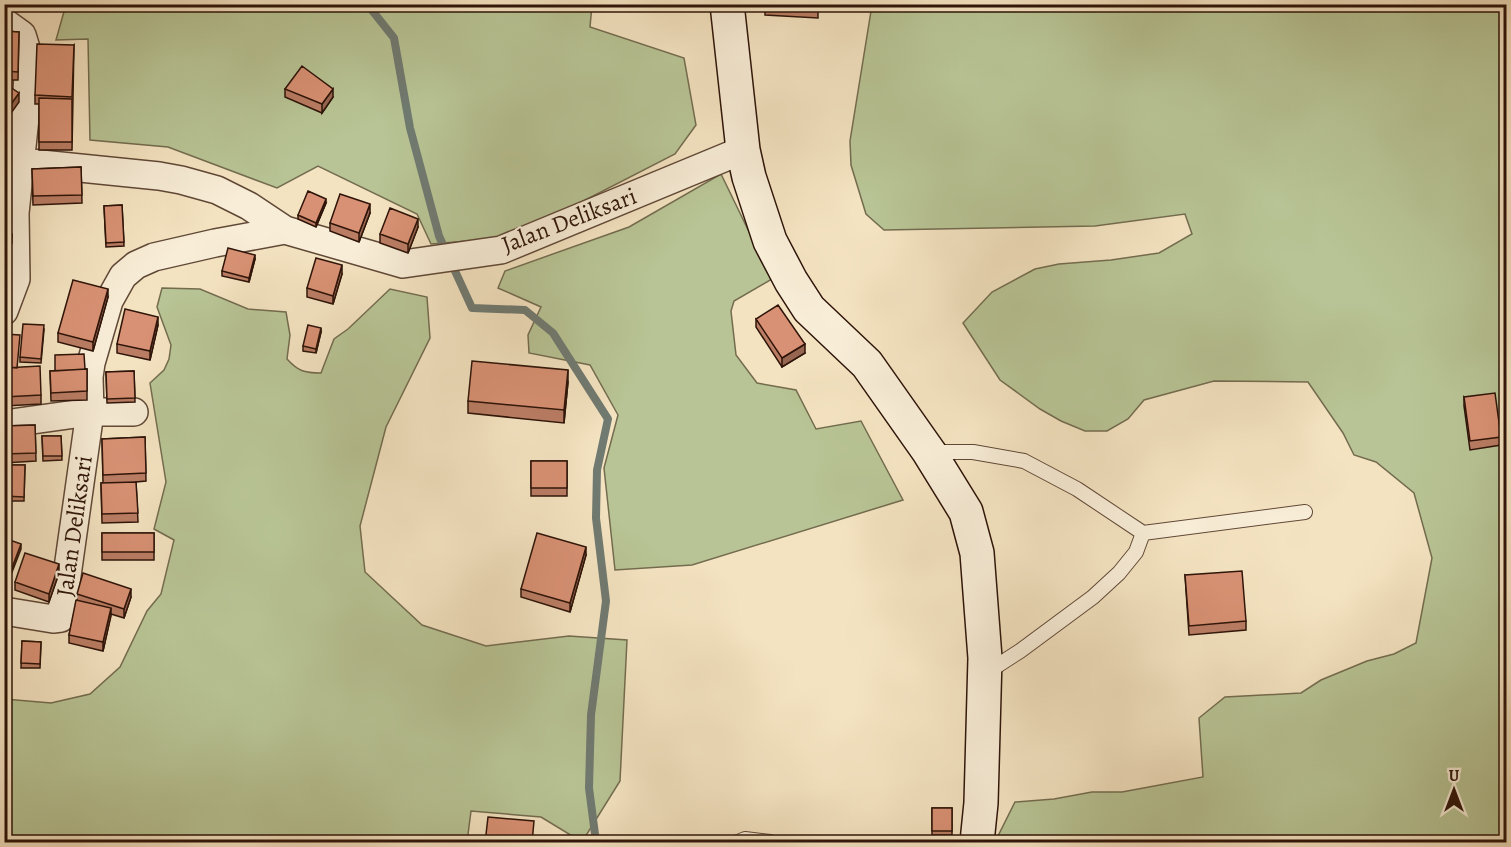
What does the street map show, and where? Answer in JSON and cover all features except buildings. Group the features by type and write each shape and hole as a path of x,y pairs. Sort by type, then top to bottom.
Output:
{"main road":[{"path":"727,4 743,150 749,177 770,241 809,309 867,364 929,452 966,512 977,553 985,658 981,803 977,843"}],"street":[{"path":"4,22 22,35 29,58 26,108 13,157 17,187 10,278 4,311"},
{"name":"Jalan Deliksari","path":"13,157 181,180 217,190 249,206 285,230 403,264 501,249 743,150"},
{"name":"Jalan Deliksari","path":"4,611 53,619 61,618 90,412 89,378 109,301 123,276 136,265 154,256 285,230"},
{"path":"4,424 90,412 134,412"}],"lane":[{"path":"929,452 973,452 1024,461 1077,489 1143,533 1305,513"},
{"path":"985,674 1093,597 1119,573 1136,552 1143,533"},
{"path":"738,843 745,839 770,843"}],"green space":[{"path":"112,5 592,5 590,27 684,58 696,125 675,154 523,232 481,240 431,244 417,214 318,166 277,188 168,147 90,140 88,39 56,40 65,8 111,7"},
{"path":"872,5 1506,5 1506,842 995,842 1015,802 1054,799 1092,792 1122,792 1203,777 1199,718 1225,697 1301,693 1321,680 1367,661 1394,654 1416,643 1432,558 1414,493 1376,462 1354,455 1343,433 1308,382 1214,381 1144,400 1128,419 1107,431 1085,431 1040,409 1000,380 963,323 992,292 1035,269 1059,264 1159,253 1192,234 1185,214 1095,226 884,230 866,214 851,165 850,141"},
{"path":"721,174 772,279 734,301 731,311 736,355 757,383 796,390 816,429 861,421 903,500 692,565 615,570 604,468 618,415 590,365 529,353 528,335 541,307 498,288 505,271 629,227"},
{"path":"162,288 200,289 248,309 286,312 290,335 287,359 298,369 315,373 321,373 334,339 348,329 390,289 427,297 430,338 386,427 360,526 365,572 422,625 486,646 569,636 627,640 620,781 582,842 541,817 471,811 467,842 5,842 5,699 51,703 90,694 120,667 147,611 161,594 174,540 154,529 166,482 150,383 164,370 169,359 171,345 157,307"}],"waterway":[{"path":"367,4 394,38 410,128 439,236 472,308 525,310 553,333 608,419 597,470 596,518 606,601 591,715 589,788 596,842"}]}
